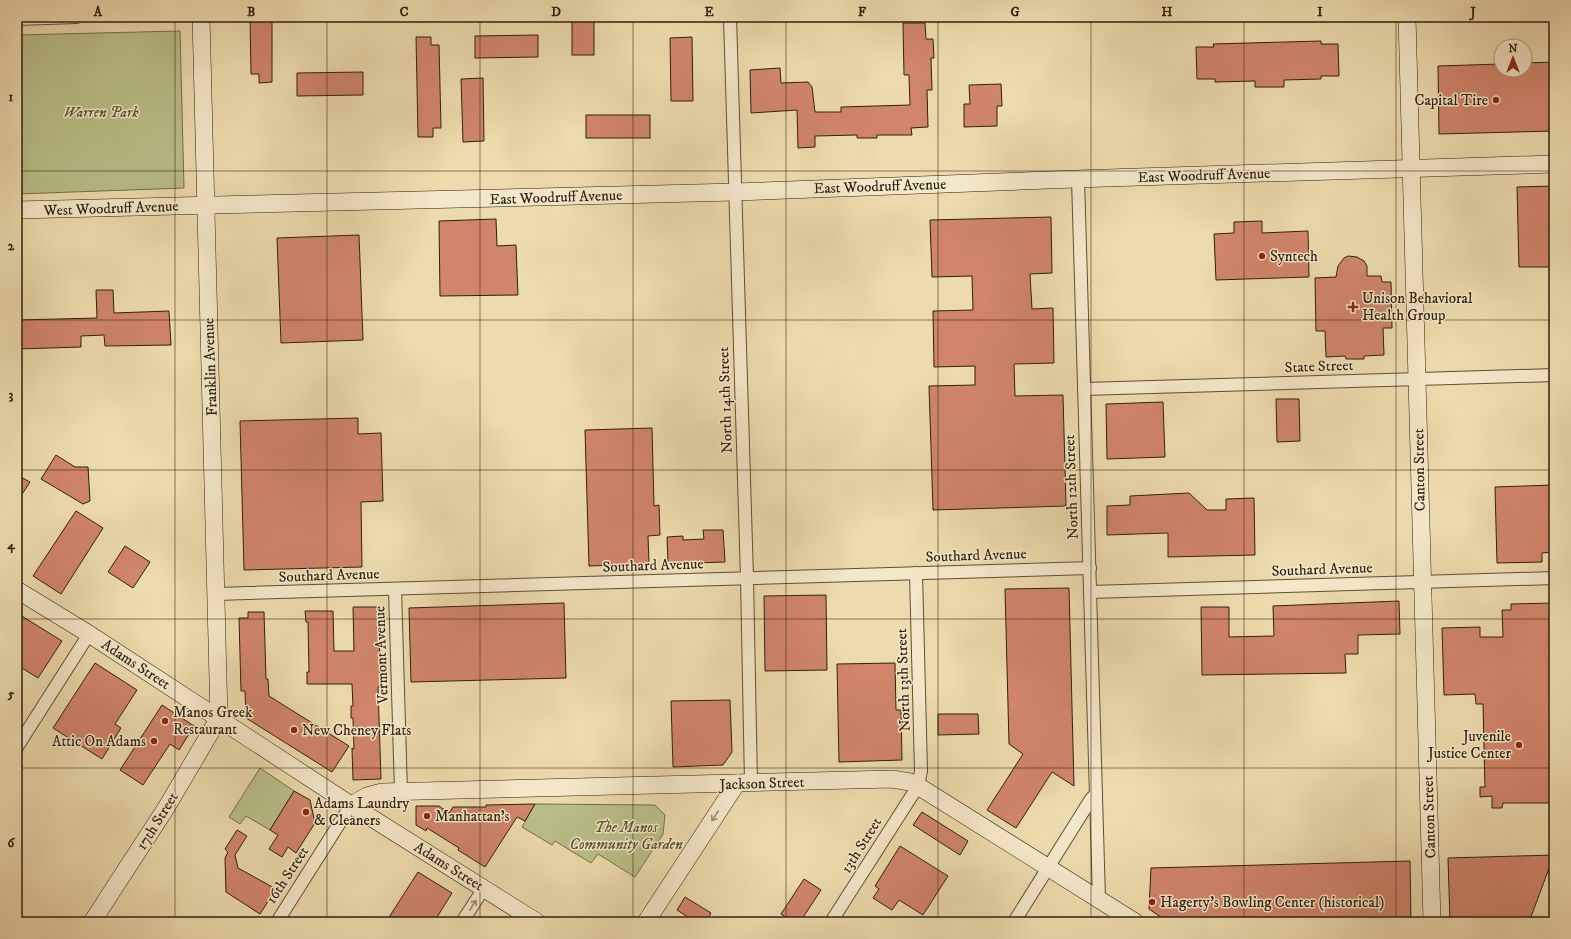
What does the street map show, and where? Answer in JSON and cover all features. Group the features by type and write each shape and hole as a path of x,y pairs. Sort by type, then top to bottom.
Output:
{"street":[{"path":"17,19 77,17"},
{"name":"Franklin Avenue","path":"201,17 219,718"},
{"name":"North 14th Street","path":"730,17 747,578 744,783"},
{"name":"Canton Street","path":"1407,17 1432,922"},
{"name":"East Woodruff Avenue","path":"206,205 384,202 735,192 1078,179 1554,164"},
{"name":"North 12th Street","path":"1078,179 1099,899"},
{"name":"West Woodruff Avenue","path":"17,210 206,205"},
{"name":"State Street","path":"1084,389 1554,375"},
{"name":"Southard Avenue","path":"216,594 1090,568"},
{"name":"North 13th Street","path":"916,573 921,771 918,786"},
{"name":"Southard Avenue","path":"1090,592 1554,578"},
{"name":"Vermont Avenue","path":"395,589 401,792"},
{"name":"Adams Street","path":"17,590 89,634 351,805 537,922"},
{"path":"17,747 89,634"},
{"name":"17th Street","path":"92,922 166,808 219,718"},
{"name":"Jackson Street","path":"351,805 367,796 382,792 892,779 910,782 918,786 1135,922"},
{"path":"646,922 744,783"},
{"name":"13th Street","path":"831,922 918,786"},
{"path":"1014,922 1091,799 1096,794"},
{"name":"16th Street","path":"276,922 351,805"},
{"path":"462,922 484,888"}],"green space":[{"name":"Warren Park","path":"180,31 184,188 17,194 17,35"},
{"path":"260,768 294,791 270,830 246,816 240,824 229,817"},
{"name":"The Manos Community Garden","path":"535,804 655,805 665,815 663,834 635,877 598,854 591,863 555,841 552,845 522,827"}],"building":[{"path":"250,17 272,17 272,82 259,83 259,74 251,74"},
{"path":"572,17 594,17 594,55 572,55"},
{"path":"903,23 925,23 926,39 933,39 934,58 931,58 932,90 927,90 928,127 911,128 912,135 877,135 877,138 857,138 857,135 815,136 815,147 798,148 797,110 751,113 750,70 780,68 781,83 808,82 812,87 815,112 841,112 841,107 910,105 909,75 904,75"},
{"path":"538,35 538,57 475,58 475,36"},
{"path":"416,37 431,37 431,45 439,45 441,128 433,128 433,137 418,137"},
{"path":"692,37 693,101 671,101 670,38"},
{"path":"1321,41 1321,44 1338,44 1339,76 1321,76 1321,79 1284,80 1284,87 1255,87 1255,81 1215,82 1215,79 1197,79 1196,47 1214,47 1213,44"},
{"name":"Capital Tire","path":"1554,62 1554,131 1439,134 1438,66 1493,64 1493,78 1533,78 1533,63"},
{"path":"363,72 363,95 297,96 297,73"},
{"path":"483,78 484,141 463,142 461,79"},
{"path":"1001,84 1002,106 997,106 997,126 964,127 964,104 970,104 969,85"},
{"path":"586,115 650,115 650,138 586,138"},
{"path":"1554,186 1554,267 1519,267 1517,187"},
{"path":"1051,217 1052,273 1030,274 1032,309 1053,308 1054,363 1014,364 1015,396 1063,395 1066,506 933,510 929,386 975,385 975,366 934,367 933,311 973,310 972,276 932,277 930,220"},
{"path":"496,219 497,246 516,245 518,295 440,296 439,221"},
{"name":"Syntech","path":"1262,221 1262,233 1308,231 1309,277 1216,280 1214,234 1234,233 1234,222"},
{"path":"359,235 363,340 281,343 277,238"},
{"name":"Unison Behavioral Health Group","path":"1348,256 1357,257 1364,261 1367,266 1367,276 1381,276 1382,282 1391,282 1392,328 1383,328 1384,355 1364,356 1364,359 1346,359 1345,356 1326,357 1325,331 1316,331 1315,278 1336,277 1338,266 1344,258"},
{"path":"96,290 113,290 114,313 169,311 171,345 105,346 104,335 81,336 81,347 17,349 17,320 97,318"},
{"path":"1276,399 1299,399 1300,441 1277,442"},
{"path":"1163,402 1165,457 1107,459 1106,404"},
{"path":"358,418 358,434 381,433 383,501 361,502 362,567 244,570 240,421"},
{"path":"652,428 654,506 659,505 660,535 648,536 649,564 589,566 585,430"},
{"path":"56,455 75,467 88,467 90,501 83,504 41,479"},
{"path":"17,475 30,482 17,502"},
{"path":"1554,485 1554,552 1542,553 1542,562 1497,563 1495,487"},
{"path":"1189,493 1207,510 1226,510 1226,499 1254,498 1255,555 1168,557 1168,533 1107,535 1107,506 1130,505 1130,496"},
{"path":"76,511 103,528 61,594 33,576"},
{"path":"703,530 723,530 725,562 668,564 667,537 683,536 683,540 704,539"},
{"path":"125,546 150,562 133,588 108,572"},
{"path":"1069,588 1074,786 1052,772 1016,828 987,810 1023,754 1009,744 1005,589"},
{"path":"826,595 827,670 765,671 764,596"},
{"path":"1399,601 1400,634 1358,635 1358,654 1345,654 1346,673 1202,675 1201,607 1229,607 1229,637 1274,636 1273,606"},
{"path":"564,603 566,678 411,682 409,608"},
{"name":"Juvenile Justice Center","path":"1554,603 1554,803 1503,803 1502,808 1492,808 1492,796 1480,797 1480,787 1485,787 1483,704 1476,704 1475,694 1444,695 1442,628 1480,627 1480,637 1503,637 1502,610 1511,610 1511,604"},
{"path":"353,607 379,607 380,687 378,687 381,779 353,780 353,718 351,718 351,706 353,706 352,684 307,684 307,672 309,672 308,622 306,622 305,611 333,611 334,651 354,651"},
{"path":"248,612 264,612 266,679 268,679 269,696 349,746 332,772 246,718 245,691 241,691 239,618 248,618"},
{"path":"17,613 62,641 38,678 17,665"},
{"path":"95,663 137,690 115,724 121,728 102,759 53,728"},
{"path":"895,663 896,710 901,710 902,760 839,762 837,664"},
{"path":"730,700 732,752 723,765 673,767 671,701"},
{"path":"162,705 194,726 179,750 170,744 143,785 120,770"},
{"path":"938,714 978,714 979,734 938,735"},
{"path":"294,791 310,800 315,823 296,853 288,847 282,857 269,849 278,835 270,830"},
{"path":"535,804 525,821 517,817 485,867 458,850 459,848 427,828 426,831 416,825 416,806 439,806 449,813 453,807 486,807 486,805"},
{"path":"922,812 968,841 960,855 913,825"},
{"path":"237,830 247,836 235,855 238,868 276,889 260,914 226,892 225,858 228,852 225,849"},
{"path":"900,846 948,876 923,915 899,900 892,910 873,898 879,889 875,886"},
{"path":"1554,855 1529,922 1450,922 1448,858"},
{"path":"1410,861 1411,922 1168,922 1149,909 1151,868"},
{"path":"418,872 452,893 434,922 386,922"},
{"path":"804,879 821,890 800,922 792,922 781,914"},
{"path":"685,897 711,913 706,922 696,922 677,910"}],"place":[{"name":"Capital Tire","path":"1496,100"},
{"name":"Syntech","path":"1262,256"},
{"name":"Unison Behavioral Health Group","path":"1353,307"},
{"name":"Manos Greek Restaurant","path":"165,721"},
{"name":"New Cheney Flats","path":"294,730"},
{"name":"Attic On Adams","path":"154,741"},
{"name":"Juvenile Justice Center","path":"1519,745"},
{"name":"Adams Laundry & Cleaners","path":"306,812"},
{"name":"Manhattan's","path":"427,816"},
{"name":"Hagerty's Bowling Center (historical)","path":"1152,902"}]}
